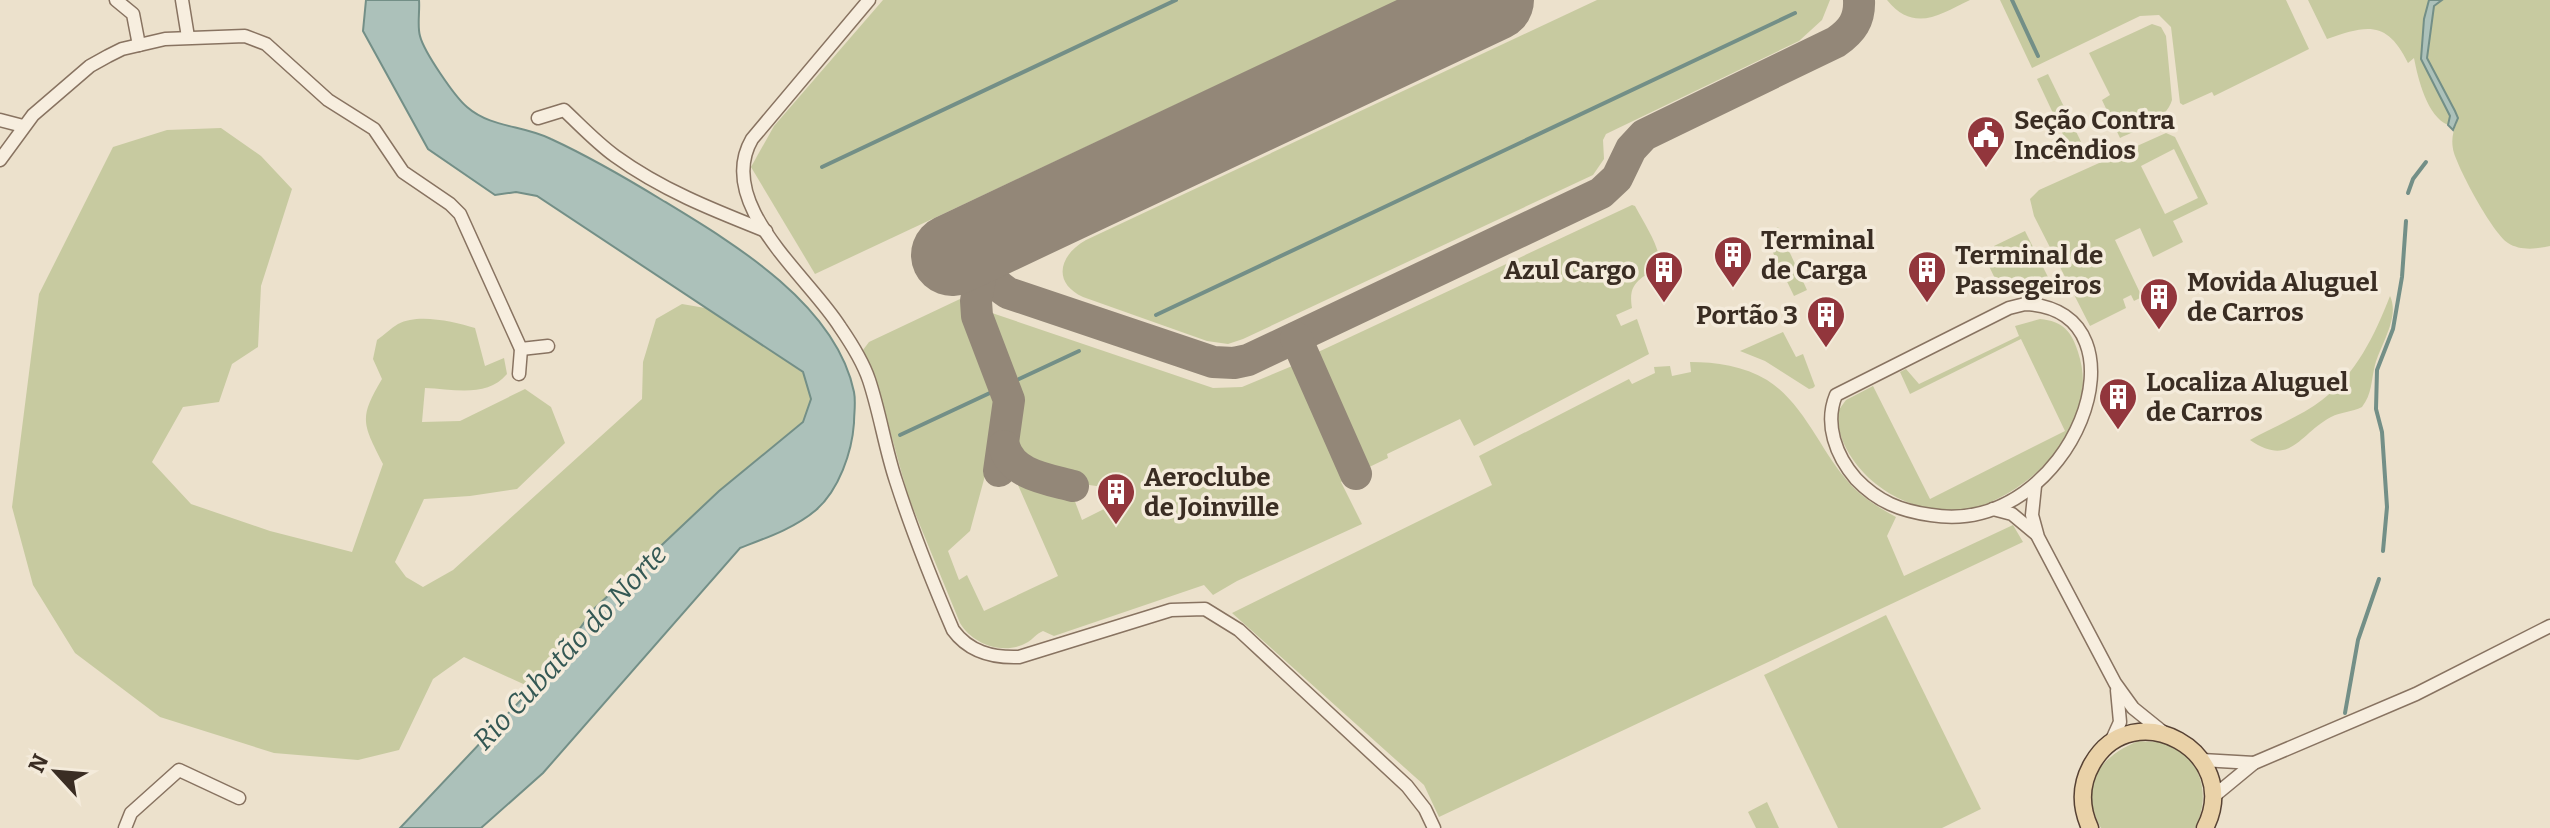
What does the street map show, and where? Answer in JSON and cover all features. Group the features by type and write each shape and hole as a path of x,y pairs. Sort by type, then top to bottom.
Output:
{"main road":[{"path":"2090,828 2084,814 2082,793 2086,774 2096,757 2110,744 2136,733 2164,733 2184,742 2202,760 2210,775 2214,796 2210,824"}],"street":[{"path":"116,0 133,14"},
{"path":"133,0 139,45"},
{"path":"182,0 188,37"},
{"path":"869,0 760,128 745,151 742,180 747,197 766,231 832,314 864,368 895,480 953,630 966,646 996,656 1019,657 1171,610 1198,608 1210,612 1239,630 1348,730 1417,797 1434,828"},
{"path":"0,160 23,126 90,66 122,49 188,37 233,35 255,38 266,44 328,100 374,129 403,172 460,214 521,349 519,374"},
{"path":"538,118 564,110 614,155 655,182 687,199 766,231"},
{"path":"0,120 23,126"},
{"path":"2025,304 2053,308 2067,317 2084,339 2091,379 2089,395 2072,442 2055,466 2035,486 1993,509 1964,516 1940,517 1899,509 1884,502 1849,470 1830,424 1831,407 1836,395 2009,308 2025,304"},
{"path":"521,349 548,346"},
{"path":"2035,486 2032,515 2038,537 2115,683 2133,708 2164,733"},
{"path":"1993,509 2012,514 2038,537"},
{"path":"2214,796 2254,763 2416,694 2550,626"},
{"path":"2110,744 2120,722 2115,683"},
{"path":"2202,760 2254,763"},
{"path":"125,828 131,813 179,770 239,798"}],"green space":[{"path":"883,0 1399,0 815,274 751,167 774,126"},
{"path":"1597,0 1830,0 1822,20 1799,41 1606,134 1603,140 1604,159 1593,175 1243,339 1228,344 1207,341 1083,297 1073,291 1063,277 1065,261 1086,240"},
{"path":"1887,0 1970,0 1937,15 1917,18 1897,10"},
{"path":"2000,0 2286,0 2309,49 2214,96 2212,92 2183,105 2180,103 2171,27 2159,15 2140,16 2032,68"},
{"path":"2308,0 2429,0 2421,59 2450,116 2448,125 2434,114 2429,105 2414,58 2408,63 2392,39 2375,30 2354,31 2327,39"},
{"path":"2442,0 2550,0 2550,246 2523,248 2513,246 2501,237 2485,215 2457,162 2452,141 2457,123 2427,58 2434,6"},
{"path":"2152,24 2161,27 2166,36 2172,100 2158,119 2120,138 2102,100 2110,95 2089,53"},
{"path":"2048,74 2086,152 2074,158 2037,79"},
{"path":"221,128 261,156 292,189 261,286 258,347 232,364 219,402 183,407 152,462 191,504 270,531 352,552 383,464 366,422 369,404 382,379 373,359 377,340 398,324 416,319 475,328 485,366 504,358 507,374 499,382 480,389 425,388 422,422 460,421 525,389 551,407 565,443 517,489 424,499 395,562 406,577 423,587 453,570 642,399 643,362 656,319 682,304 711,309 803,373 811,399 803,422 719,491 594,609 552,667 532,688 464,657 433,679 399,750 358,760 274,753 160,717 75,653 33,585 12,507 39,294 113,147 167,130"},
{"path":"2166,133 2175,137 2208,204 2173,221 2183,242 2153,257 2140,228 2115,240 2142,297 2134,301 2131,295 2123,299 2126,308 2090,326 2034,216 2030,199 2039,190","holes":["2174,149 2198,198 2165,214 2141,166"]},
{"path":"1632,205 1650,234 1660,263 1634,286 1632,308 1616,315 1621,326 1637,319 1649,354 1474,446 1460,419 1387,454 1388,458 1363,470 1314,360 1316,353"},
{"path":"1778,227 1807,290 1794,296 1764,234"},
{"path":"2025,231 2052,290 2048,293 2016,290 2003,295 1986,260 1998,255 1994,246"},
{"path":"2390,296 2391,322 2362,407 2331,417 2285,450 2264,448 2250,440 2305,411 2334,390 2363,353"},
{"path":"960,299 997,392 1002,413 970,531 948,551 959,580 967,575 984,611 1058,576 1014,476 1071,491 1082,520 1132,495 1127,487 1081,484 1044,473 1018,457 1013,446 1016,391 990,330 986,311 1213,388 1242,387 1297,364 1351,477 1341,482 1362,524 1213,595 1204,585 1054,636 1043,631 1028,642 1010,648 981,642 960,623 908,496 875,376 863,350 869,342"},
{"path":"2040,319 2061,325 2073,339 2083,375 2082,398 2065,439 2035,474 2016,488 1984,505 1966,510 1927,508 1906,502 1876,484 1848,452 1840,432 1838,411 1846,400 1873,386 1930,499 2065,431 2021,339 1910,394 1900,372 1906,369 1919,384 2019,336 2015,326"},
{"path":"1783,332 1796,357 1803,354 1815,386 1813,388 1809,389 1765,361 1740,351"},
{"path":"1690,362 1720,364 1758,375 1792,402 1851,485 1872,503 1896,517 1887,536 1904,576 2013,525 2023,542 1439,817 1424,785 1232,613 1492,485 1479,456 1629,379 1632,384 1655,373 1654,367 1670,366 1672,376 1691,372"},
{"path":"1886,615 1981,809 1942,828 1838,828 1764,675"},
{"path":"2138,741 2164,743 2177,749 2195,766 2203,802 2195,828 2101,828 2091,799 2096,775 2112,756"},
{"path":"1767,802 1779,828 1756,828 1748,812"}],"water":[{"name":"Rio Cubatão do Norte","path":"366,0 419,0 420,36 433,63 455,94 476,114 540,134 608,168 719,236 778,279 826,331 843,360 855,396 853,434 847,458 838,481 824,502 790,527 740,548 543,773 481,828 400,828 552,667 594,609 719,491 803,422 811,399 803,372 537,196 516,192 495,195 428,149 363,31"},
{"path":"2429,0 2442,0 2434,6 2427,58 2458,118 2453,130 2448,125 2450,116 2421,59 2424,19"}],"waterway":[{"path":"822,167 1176,0"},
{"path":"2012,0 2038,56"},
{"path":"1156,315 1795,13"},
{"path":"2408,193 2413,179 2426,162"},
{"path":"2383,551 2387,507 2382,432 2376,409 2377,370 2393,329 2402,277 2406,221"},
{"path":"1019,379 1079,351"},
{"path":"900,435 992,392"},
{"path":"2345,713 2358,640 2379,579"}],"taxiway":[{"path":"1003,231 988,248 984,264 991,279 1008,293 1213,362 1248,360 1601,193 1617,178 1631,149 1644,135 1836,42 1854,24 1859,0"},
{"path":"984,256 976,301 977,316 1009,400 999,471"},
{"path":"1296,338 1356,474"},
{"path":"1004,446 1008,456 1022,470 1073,486"}],"runway":[{"path":"952,255 1493,0"}],"place":[{"name":"Seção Contra Incêndios","path":"1986,169"},
{"name":"Terminal de Carga","path":"1733,289"},
{"name":"Azul Cargo","path":"1664,304"},
{"name":"Terminal de Passegeiros","path":"1927,304"},
{"name":"Movida Aluguel de Carros","path":"2159,331"},
{"name":"Portão 3","path":"1826,349"},
{"name":"Localiza Aluguel de Carros","path":"2118,431"},
{"name":"Aeroclube de Joinville","path":"1116,526"}]}
